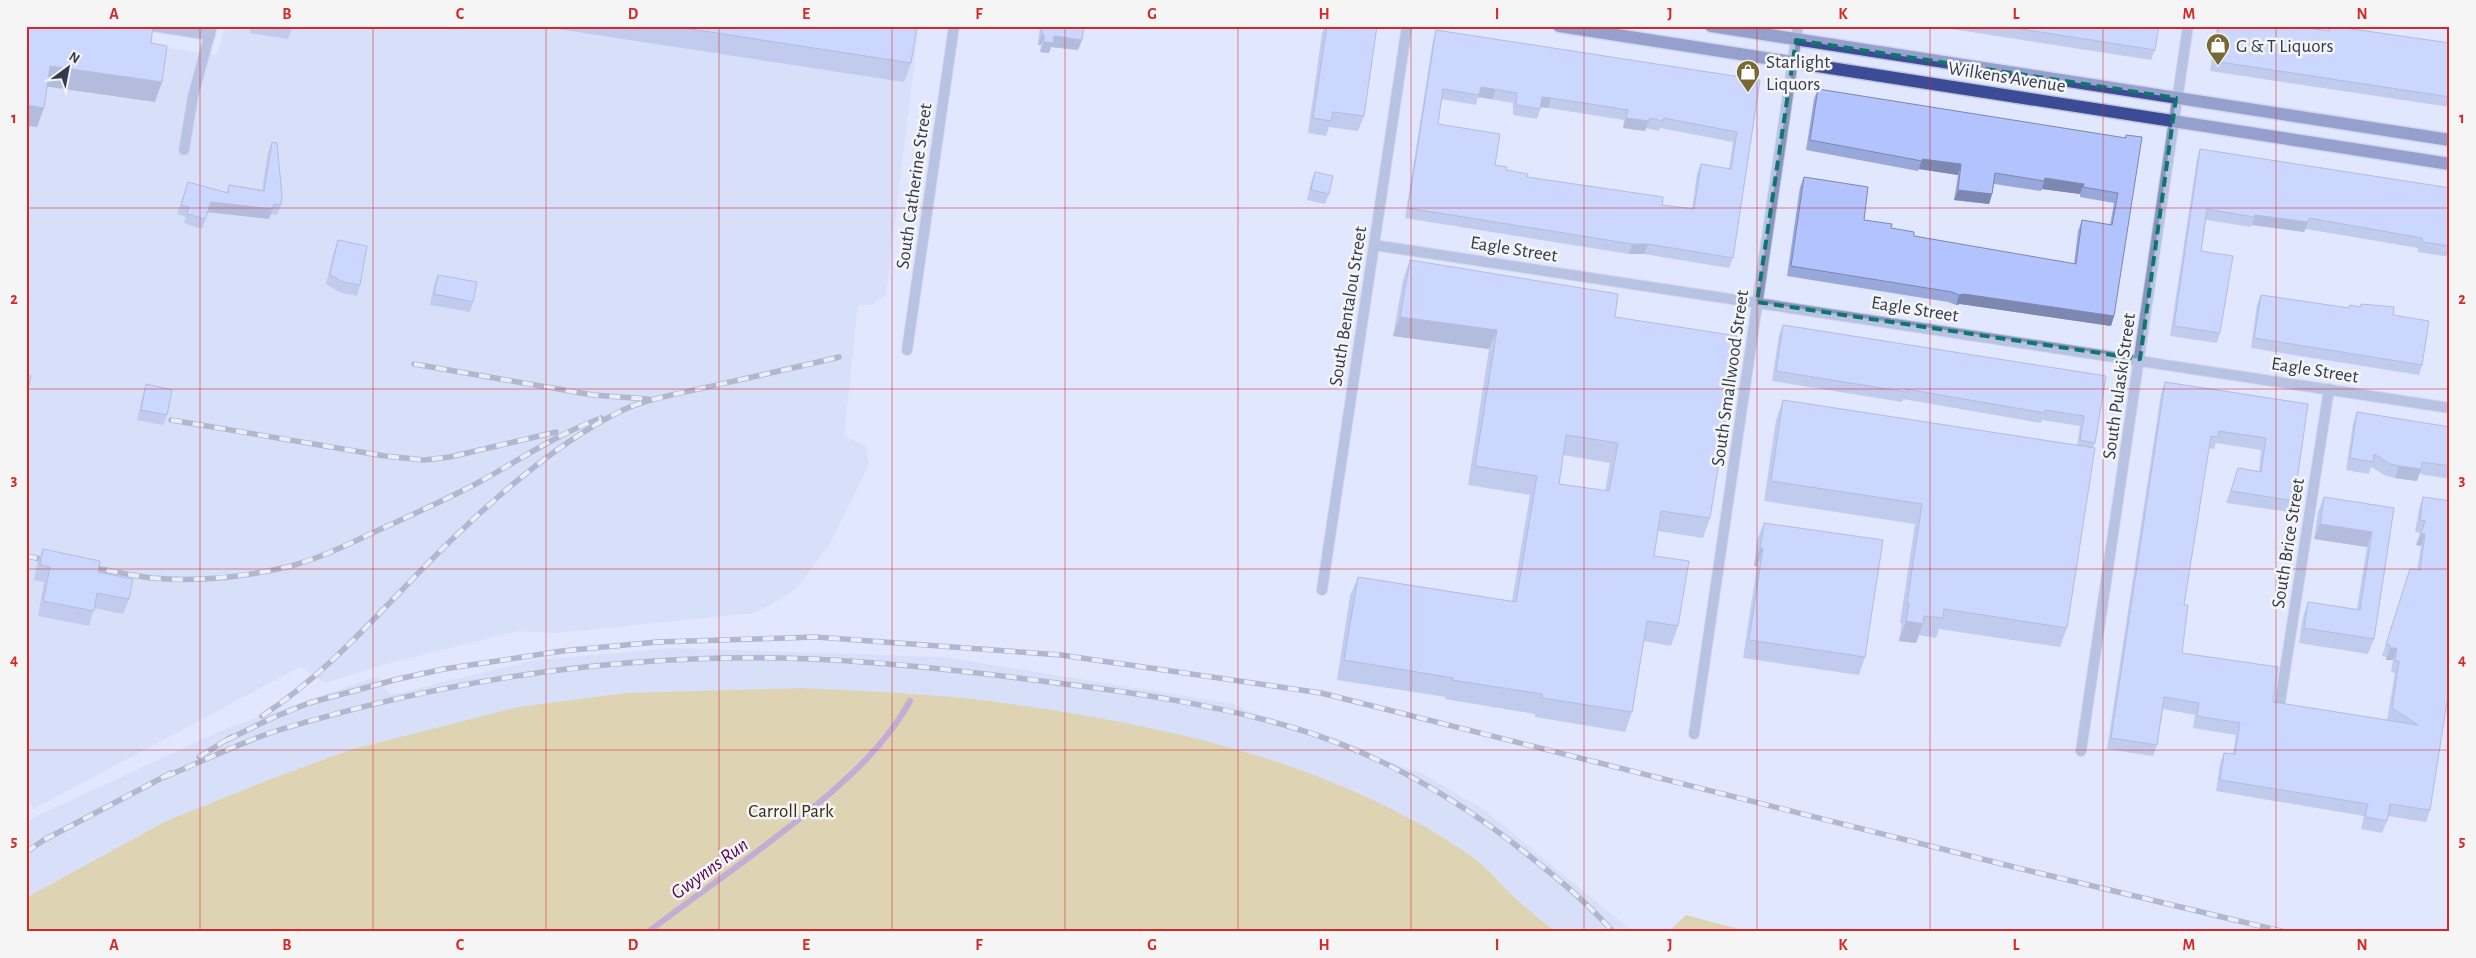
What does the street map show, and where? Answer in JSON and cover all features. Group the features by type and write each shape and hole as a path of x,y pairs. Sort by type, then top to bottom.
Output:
{"main road":[{"name":"Wilkens Avenue","path":"1559,26 2450,164"},
{"name":"Wilkens Avenue","path":"1711,26 2450,140"}],"street":[{"path":"152,26 211,31 193,96 184,150"},
{"name":"South Catherine Street","path":"907,350 954,26"},
{"name":"South Bentalou Street","path":"1322,590 1407,26"},
{"name":"South Smallwood Street","path":"1694,734 1798,26"},
{"name":"South Pulaski Street","path":"2080,751 2140,359 2176,98 2188,26"},
{"name":"Eagle Street","path":"1374,245 2140,359 2450,408"},
{"name":"South Brice Street","path":"2280,702 2329,389"}],"highlighted area":[{"path":"1796,40 2176,98 2140,359 1757,302"}],"shaded area":[{"path":"26,26 216,55 226,26 919,26 886,295 871,305 858,305 844,436 866,446 869,464 831,542 797,588 771,605 754,613 556,633 518,631 382,665 325,683 300,667 33,809 26,791"},
{"path":"675,648 944,657 1228,703 1423,774 1486,811 1633,932 1556,932 1517,901 1472,857 1404,816 1335,783 971,699 802,688 626,693 518,707 353,749 276,777 164,822 26,898 26,823 41,814 225,729 378,676 390,695 535,660"}],"green space":[{"name":"Carroll Park","path":"802,688 888,692 973,699 1102,718 1232,748 1295,768 1357,793 1416,822 1471,856 1520,902 1556,932 26,932 26,898 164,822 276,777 353,749 518,707 626,693"},
{"path":"1686,915 1750,932 1668,932"}],"building":[{"path":"26,26 153,26 151,43 167,46 162,82 50,66 44,108 26,105"},
{"path":"671,26 917,26 911,63"},
{"path":"1042,26 1084,26 1082,40 1054,36 1053,43 1044,42"},
{"path":"1327,26 1377,26 1364,116 1333,112 1331,121 1313,118"},
{"path":"2002,26 2159,26 2155,50"},
{"path":"2219,26 2294,26 2329,31 2331,26 2450,43 2450,97 2213,61"},
{"path":"1436,30 1760,80 1733,258 1648,244 1632,244 1408,208","holes":["1481,87 1517,93 1516,105 1540,109 1542,97 1551,98 1628,110 1626,118 1649,121 1649,118 1663,121 1664,118 1737,132 1731,169 1701,164 1694,209 1662,205 1663,197 1527,177 1528,174 1506,170 1507,167 1495,165 1500,134 1438,124 1443,89 1479,95"]},
{"path":"1818,89 2126,138 2126,135 2142,137 2114,316 1964,294 1959,295 1952,292 1791,266 1804,177 1868,187 1864,220 1892,224 1891,228 1914,232 1914,236 2076,264 2082,220 2112,225 2118,193 2083,187 2084,184 2045,178 2044,181 1995,173 1992,194 1958,190 1961,164 1922,159 1922,161 1810,140"},
{"path":"272,142 277,143 282,196 281,205 274,204 273,209 211,202 205,219 187,214 189,207 181,205 188,182 228,193 229,185 264,191"},
{"path":"2200,149 2450,188 2450,246 2422,242 2422,238 2309,218 2308,222 2255,215 2254,217 2207,209 2201,251 2233,256 2220,333 2174,326"},
{"path":"1315,172 1333,176 1329,194 1311,190"},
{"path":"338,240 367,246 360,285 343,282 330,274"},
{"path":"1410,260 1618,294 1615,317 1737,336 1736,345 1738,346 1710,518 1661,511 1654,556 1689,561 1678,626 1647,621 1632,712 1542,698 1542,694 1344,660 1358,577 1516,602 1537,476 1475,466 1497,330 1400,317","holes":["1566,435 1618,443 1609,491 1559,484"]},
{"path":"438,275 477,282 473,302 434,294"},
{"path":"2261,295 2349,308 2350,305 2361,307 2361,304 2394,307 2393,315 2429,321 2422,365 2254,338"},
{"path":"1783,325 2106,376 2095,443 2080,440 2084,416 2045,410 2045,413 1906,389 1906,392 1776,371"},
{"path":"26,375 31,376 26,398"},
{"path":"2165,382 2308,404 2294,501 2231,491 2238,468 2261,472 2266,438 2219,431 2218,437 2211,436 2184,605 2188,605 2182,653 2278,667 2273,702 2418,725 2392,708 2399,661 2395,661 2397,648 2390,648 2390,645 2386,644 2410,569 2420,570 2425,534 2421,534 2425,521 2420,520 2423,497 2450,501 2450,683 2430,810 2390,804 2387,821 2365,817 2368,804 2220,780 2224,753 2235,754 2240,723 2197,716 2199,703 2164,697 2157,745 2111,738"},
{"path":"146,384 172,390 167,415 141,410"},
{"path":"1783,400 2095,448 2067,628 1944,609 1943,618 1924,616 1923,624 1906,621 1922,504 1771,481"},
{"path":"2357,412 2450,427 2450,466 2422,462 2421,469 2399,466 2390,464 2374,454 2373,462 2350,458"},
{"path":"2324,497 2394,508 2374,639 2304,628 2308,602 2360,610 2372,532 2320,524"},
{"path":"1764,523 1883,540 1865,657 1749,640 1763,548 1760,548"},
{"path":"43,549 100,561 98,572 133,579 129,599 97,593 94,611 43,601 50,567 40,565"}],"waterway":[{"name":"Gwynns Run","path":"648,932 773,839 828,795 855,771 879,745 910,701"}],"railway":[{"path":"262,716 291,696 342,651 438,553 499,496 539,463 580,434 623,410 642,403 839,357"},
{"path":"414,364 593,395 648,399"},
{"path":"85,566 126,574 169,579 237,576 287,567 314,559 340,548 448,498 554,439 601,418"},
{"path":"171,420 385,456 424,460 450,457 556,432"},
{"path":"26,556 52,561"},
{"path":"227,740 272,718 309,703 398,679 444,669 562,651 657,642 816,637 1061,655 1321,693 2018,868 2285,932"},
{"path":"165,777 236,746 279,730 402,698 527,674 654,661 718,658 814,659 949,670 1110,690 1201,705 1261,719 1323,737 1415,779 1473,814 1572,891 1613,932"},
{"path":"199,757 231,737"},
{"path":"26,852 44,840 171,773"}],"place":[{"name":"G & T Liquors","path":"2218,66"},
{"name":"Starlight Liquors","path":"1748,93"}]}
